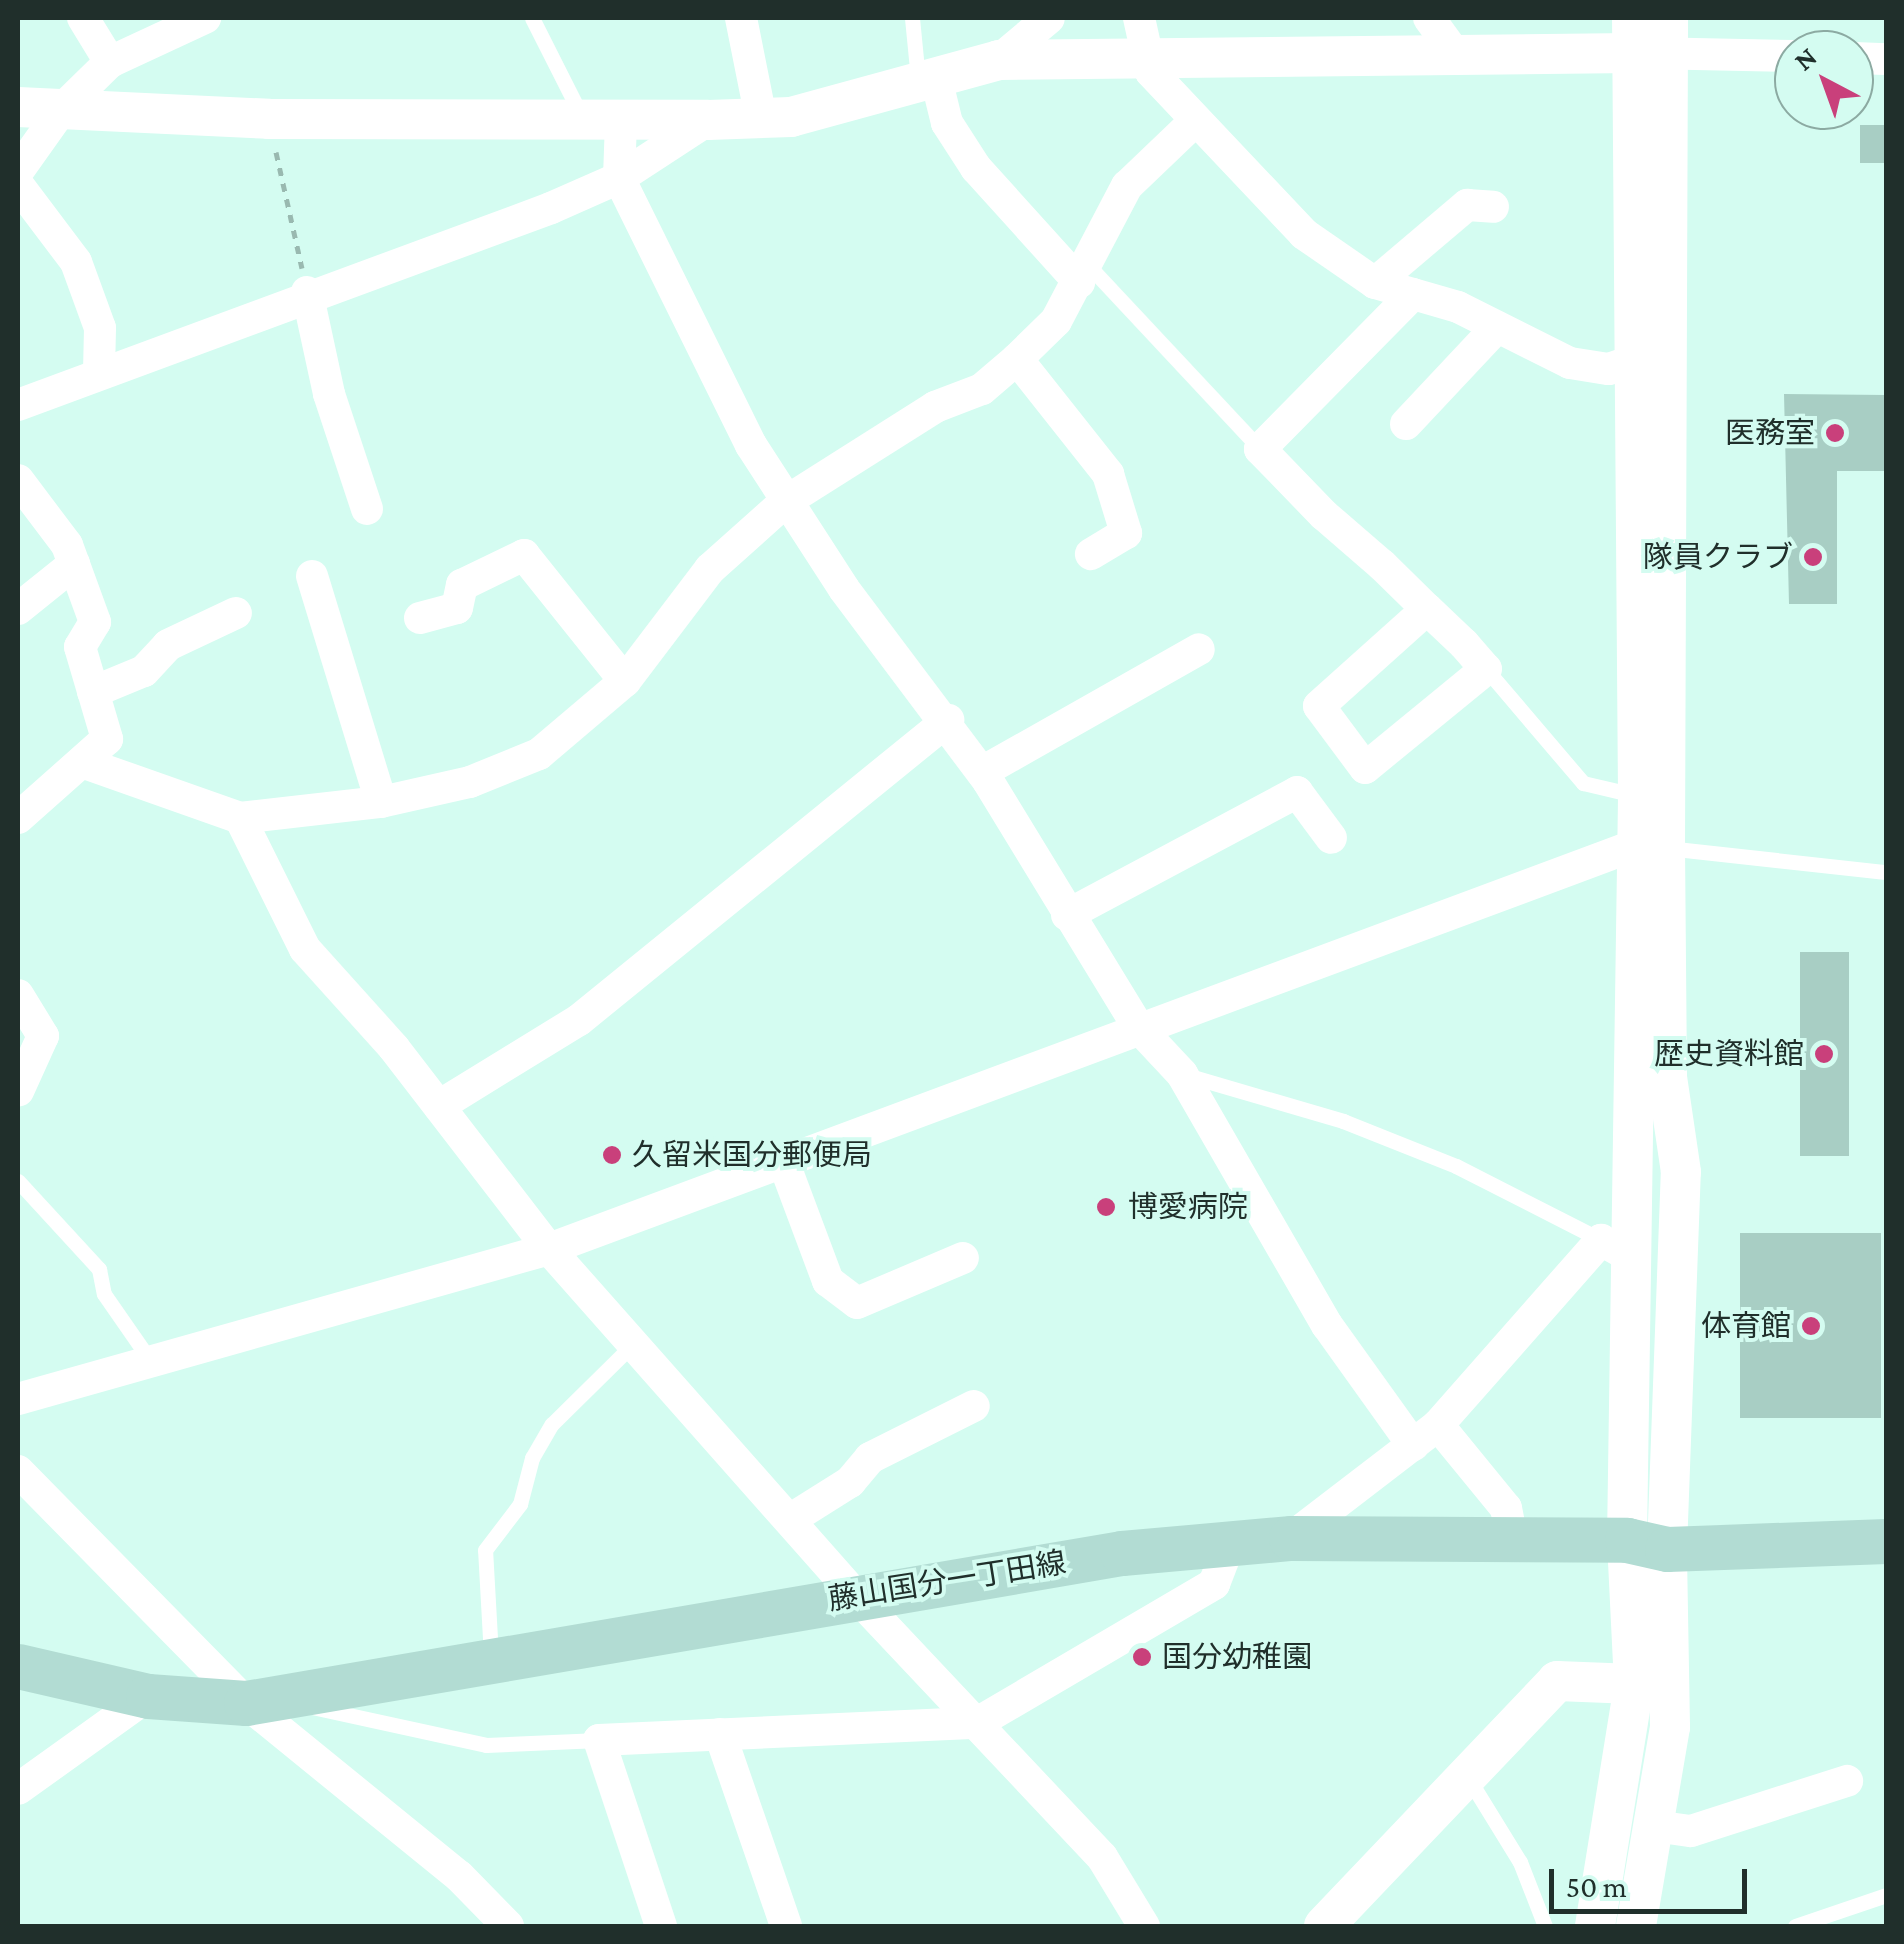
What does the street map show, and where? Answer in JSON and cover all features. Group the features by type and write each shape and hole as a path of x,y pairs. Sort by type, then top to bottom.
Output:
{"main road":[{"name":"藤山国分一丁田線","path":"18,1666 148,1696 259,1700 855,1594 1122,1553 1291,1538 1647,1544 1886,1540"}],"street":[{"path":"83,18 110,62"},
{"path":"18,172 62,108 110,62 205,18"},
{"path":"741,18 761,118"},
{"path":"998,60 1049,18"},
{"path":"1139,18 1149,59 1196,121 1304,234 1375,283 1498,328 1570,363 1609,369 1632,362"},
{"path":"1430,18 1456,56"},
{"path":"1636,1926 1670,1726 1616,1249 1650,846 1638,795 1632,362 1650,35"},
{"path":"1595,1926 1634,1684 1681,1172 1667,1077 1650,846 1650,35"},
{"path":"18,107 269,120 708,120 761,118 998,60 1456,56 1650,35 1774,53"},
{"path":"927,80 947,123 976,168 1084,274"},
{"path":"602,120 619,178 785,502 948,720 1139,1028 1182,1074 1327,1325 1426,1435 1506,1508 1512,1539"},
{"path":"18,405 308,292 619,178 708,120"},
{"path":"86,764 240,818 382,802 470,782 539,754 625,680 710,569 785,502 935,407 982,388 1018,359 1056,321 1127,186 1196,121"},
{"path":"18,184 76,262 100,328 99,371"},
{"path":"1375,283 1467,205 1493,206"},
{"path":"308,292 328,394 367,509"},
{"path":"1413,294 1260,449 1427,608 1486,669 1365,768 1319,706 1427,608"},
{"path":"1406,424 1498,328"},
{"path":"1018,359 1108,474 1126,532 1090,554"},
{"path":"18,480 74,564 95,622 80,647 107,739 86,764 18,818"},
{"path":"420,618 457,608 462,585 524,555 625,680"},
{"path":"18,609 74,564"},
{"path":"312,576 382,802"},
{"path":"94,692 144,671 168,645 236,613"},
{"path":"982,772 1198,649"},
{"path":"439,1106 579,1020 948,720"},
{"path":"1067,915 1298,792 1331,838"},
{"path":"240,818 305,948 439,1106 549,1249 855,1594 1102,1857 1144,1926"},
{"path":"18,1398 549,1249 785,1166 1139,1028 1650,846"},
{"path":"18,994 43,1036 18,1091"},
{"path":"785,1166 828,1281 857,1303 963,1258"},
{"path":"1291,1538 1426,1435 1616,1249"},
{"path":"791,1518 850,1482 870,1458 974,1406"},
{"path":"18,1471 259,1700 459,1876 508,1926"},
{"path":"661,1926 598,1740 977,1723 1214,1584 1228,1546"},
{"path":"1324,1926 1557,1681 1634,1684"},
{"path":"18,1789 148,1696"},
{"path":"720,1734 786,1926"},
{"path":"1654,1826 1690,1831 1847,1782"}],"lane":[{"path":"532,18 602,120"},
{"path":"912,18 927,80"},
{"path":"1084,274 1260,449"},
{"path":"1486,669 1584,783 1638,795"},
{"path":"1650,846 1886,872"},
{"path":"1182,1074 1344,1120 1456,1166 1616,1249"},
{"path":"18,1181 99,1269 104,1294 152,1363"},
{"path":"492,1660 484,1550 520,1504 532,1458 552,1424 634,1343"},
{"path":"259,1700 486,1745 598,1740"},
{"path":"1466,1776 1520,1862 1545,1926"},
{"path":"1795,1926 1886,1895"}],"path":[{"path":"269,120 308,292"}],"building":[{"path":"1874,125 1886,125 1886,163 1860,163 1860,130 1874,130"},
{"path":"1784,394 1886,395 1886,471 1837,471 1837,604 1789,604"},
{"name":"歴史資料館","path":"1800,952 1849,952 1849,1156 1800,1156"},
{"name":"体育館","path":"1740,1233 1881,1233 1881,1418 1740,1418"}],"place":[{"name":"医務室","path":"1835,433"},
{"name":"隊員クラブ","path":"1813,557"},
{"name":"歴史資料館","path":"1824,1054"},
{"name":"久留米国分郵便局","path":"612,1155"},
{"name":"博愛病院","path":"1106,1207"},
{"name":"体育館","path":"1811,1326"},
{"name":"国分幼稚園","path":"1142,1657"}]}
